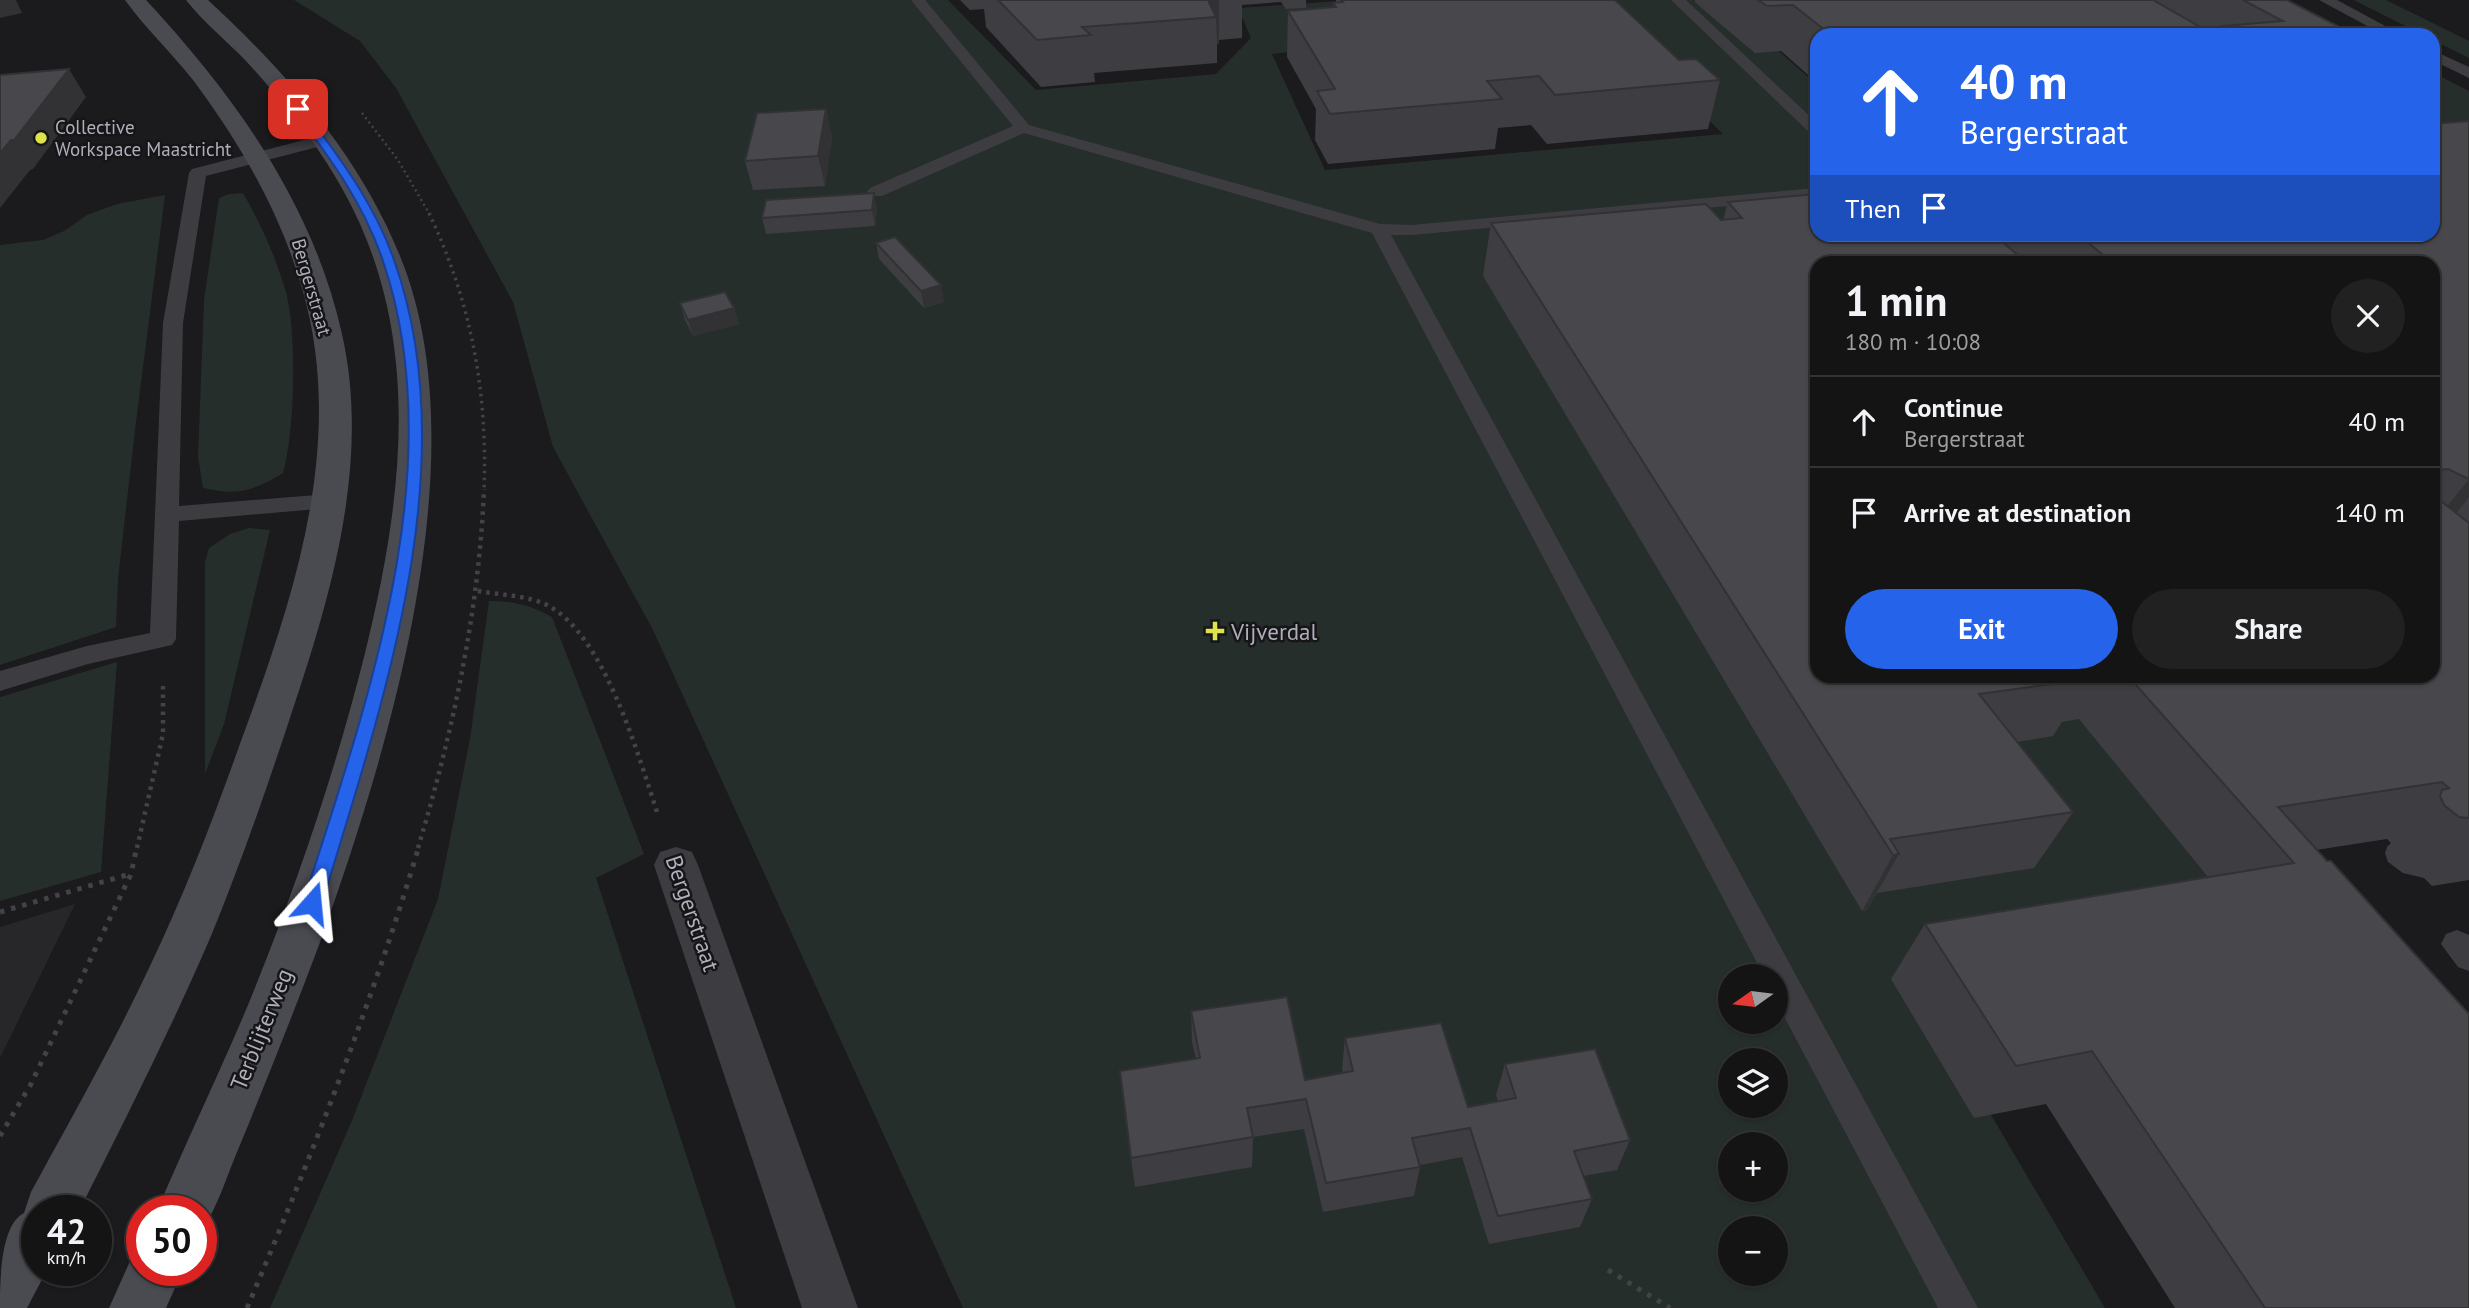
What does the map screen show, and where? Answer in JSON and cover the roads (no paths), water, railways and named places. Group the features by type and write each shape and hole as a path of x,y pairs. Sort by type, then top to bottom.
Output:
{"main road":[{"name":"Bergerstraat","path":"58,1195 148,1020 205,895 278,696 301,621 329,501 335,447 335,397 328,339 316,285 281,197 186,57 135,0"},
{"path":"196,0 252,55 323,140"},
{"name":"Terblijterweg","path":"191,1195 260,1034 312,903 367,727 397,602 410,522 416,400 405,318 384,250 349,178 323,140"},
{"path":"0,1301 21,1264"},
{"path":"137,1308 147,1286"}],"street":[{"name":"Bergerstraat","path":"676,865 830,1308"}],"lane":[{"path":"918,0 1023,128 1379,229 1412,230 1810,194"},
{"path":"1678,0 1810,124"},
{"path":"2326,0 2381,28"},
{"path":"2440,58 2469,73"},
{"path":"876,191 1023,128"},
{"path":"0,681 87,655 163,639 173,323 198,173 323,140"},
{"path":"1379,229 1959,1308"},
{"path":"167,515 329,501"}],"place":[{"name":"Collective Workspace Maastricht","path":"41,138"},
{"name":"Vijverdal","path":"1215,631"}]}
